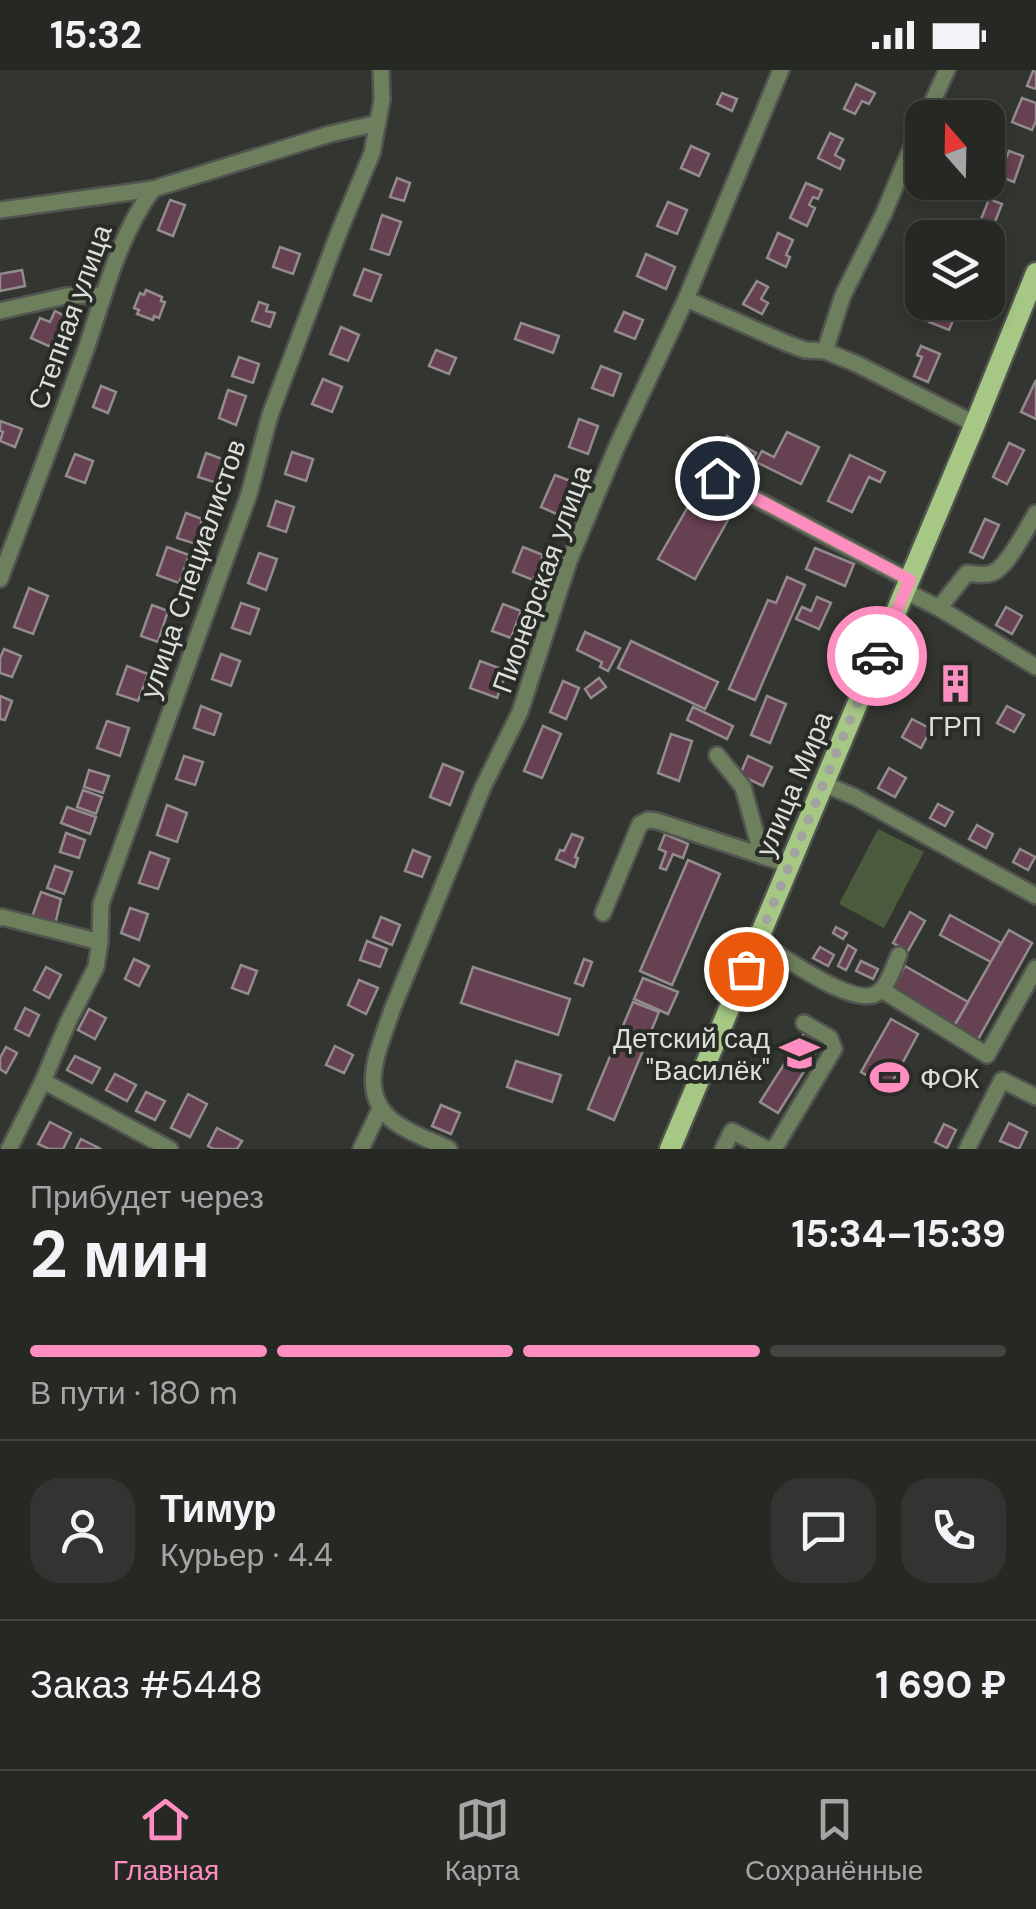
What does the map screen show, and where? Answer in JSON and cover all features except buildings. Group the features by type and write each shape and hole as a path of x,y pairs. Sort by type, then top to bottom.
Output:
{"main road":[{"name":"улица Мира","path":"670,1149 1036,274"}],"street":[{"name":"улица Специалистов","path":"9,1149 96,967 100,904 249,494 270,415 372,153 382,100 381,70"},
{"name":"Пионерская улица","path":"380,1109 373,1074 392,1010 483,786 520,712 569,561 616,446 686,299 780,70"},
{"path":"933,100 947,70"},
{"path":"0,210 152,189 378,123"},
{"path":"825,351 843,295 905,164"},
{"name":"Степная улица","path":"0,579 103,295 137,210 152,189"},
{"path":"0,311 66,296 103,295"},
{"path":"686,299 786,343 805,350 825,351 857,364 975,424"},
{"path":"717,478 907,586 1036,667"},
{"path":"939,608 967,574 991,574 1000,568 1036,513"},
{"path":"717,755 742,787 762,856"},
{"path":"824,784 856,797 1036,896"},
{"path":"603,913 640,824 648,820 790,865"},
{"path":"0,918 100,942"},
{"path":"758,941 856,996 868,997 882,990 899,955"},
{"path":"882,990 988,1055 1036,968"},
{"path":"723,1149 732,1131 770,1149 834,1049 830,1038 804,1023"},
{"path":"967,1149 1002,1080 1036,1098"},
{"path":"43,1082 170,1149"},
{"path":"360,1149 380,1109 401,1126 449,1149"}],"green space":[{"path":"878,829 924,852 884,928 839,904"}],"way so far":[{"path":"746,969 877,656"}],"place":[{"name":"ГРП","path":"955,683"},
{"name":"Детский сад \"Василёк\"","path":"800,1054"},
{"name":"ФОК","path":"890,1078"}],"route":[{"path":"717,478 910,580 877,656"}]}
